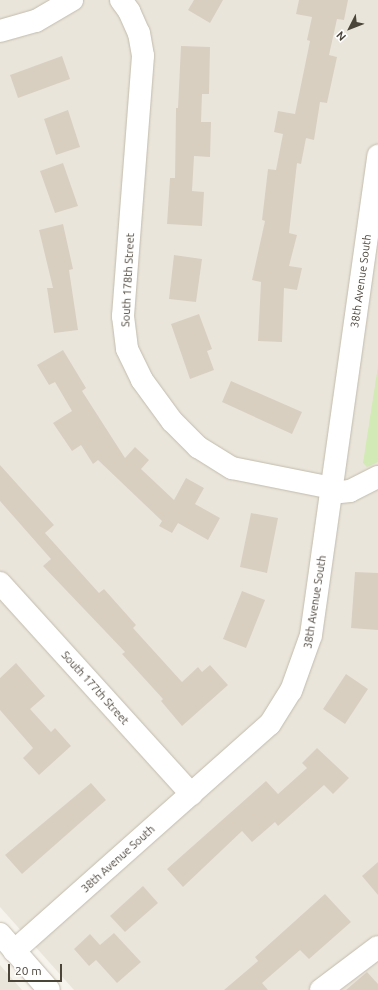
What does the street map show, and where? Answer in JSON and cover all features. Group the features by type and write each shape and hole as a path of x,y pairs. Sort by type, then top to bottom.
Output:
{"street":[{"path":"0,31 36,21 72,0"},
{"name":"South 178th Street","path":"121,0 129,11 139,33 144,56 123,316 127,349 142,380 172,421 198,447 232,468 331,491 350,491 378,477"},
{"name":"38th Avenue South","path":"14,951 270,724 291,691 312,636 378,156"},
{"name":"South 177th Street","path":"0,583 191,794"},
{"path":"0,934 49,990"},
{"path":"321,990 378,947"}],"shaded area":[{"path":"0,0 378,0 378,990 74,990 0,907"},
{"path":"0,965 22,990 0,990"}],"green space":[{"path":"378,366 378,462 367,467 363,463"}],"building":[{"path":"194,0 223,0 210,23 188,10"},
{"path":"299,0 348,0 344,20 337,19 329,55 337,57 327,103 320,102 314,140 306,138 301,164 297,163 289,233 297,235 289,266 302,268 297,290 284,288 282,342 258,341 261,282 252,280 265,221 262,220 268,169 276,170 283,134 274,132 278,111 295,114 310,41 307,40 312,17 296,14"},
{"path":"181,46 210,47 209,94 202,94 201,122 211,122 210,157 194,156 192,191 204,192 202,226 167,224 170,178 175,178 176,108 178,108"},
{"path":"62,56 70,79 18,98 10,75"},
{"path":"68,110 80,147 56,155 44,119"},
{"path":"63,163 78,206 55,213 40,171"},
{"path":"63,224 73,269 69,270 78,330 54,333 47,288 53,288 39,230"},
{"path":"174,255 202,259 196,302 169,299"},
{"path":"199,314 212,349 207,351 214,370 190,379 171,324"},
{"path":"63,350 86,388 82,391 125,458 135,447 149,460 141,469 174,500 186,478 204,488 195,504 220,518 208,540 178,523 172,533 159,526 162,521 98,460 93,464 81,445 72,451 53,423 72,411 55,382 49,385 37,365"},
{"path":"231,381 302,412 292,434 222,402"},
{"path":"0,465 54,525 45,533 99,593 104,589 136,625 133,628 182,682 198,667 202,672 210,665 228,685 182,726 161,701 163,699 122,654 125,652 43,566 51,559 0,501"},
{"path":"251,513 278,518 267,573 240,567"},
{"path":"355,572 378,573 378,630 351,628"},
{"path":"242,591 265,600 246,648 223,639"},
{"path":"16,663 45,696 30,709 51,732 55,728 71,746 39,775 23,758 33,748 0,710 0,678"},
{"path":"346,674 368,689 345,724 323,709"},
{"path":"317,748 349,778 333,794 324,785 278,826 275,822 252,842 242,831 183,887 167,869 266,781 278,794 307,768 302,763"},
{"path":"91,783 106,800 22,874 5,855"},
{"path":"378,862 378,895 362,876"},
{"path":"143,886 158,903 125,932 110,916"},
{"path":"325,894 351,922 309,959 300,950 262,983 268,990 224,990 258,961 255,957"},
{"path":"114,933 141,962 117,983 96,960 89,966 74,949 90,934 100,945"},
{"path":"367,972 378,984 378,990 346,990"}]}
